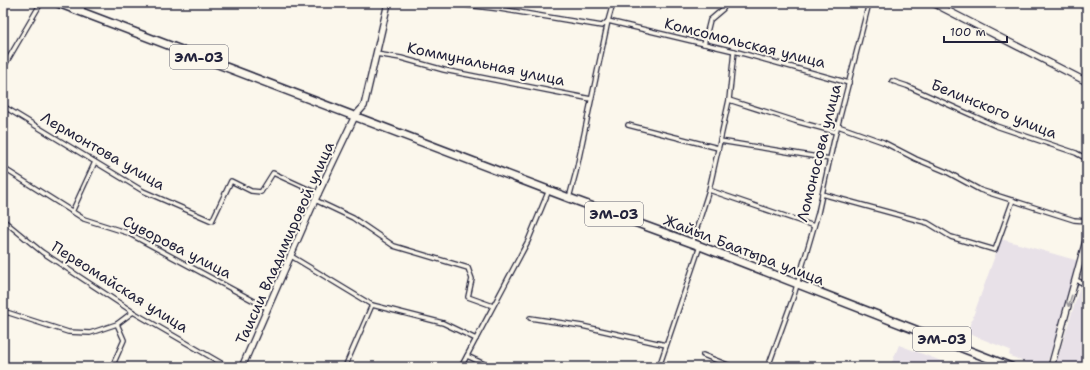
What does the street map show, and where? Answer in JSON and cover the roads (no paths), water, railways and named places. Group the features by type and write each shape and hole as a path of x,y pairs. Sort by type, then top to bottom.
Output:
{"highway":[{"name":"ЭМ-03","path":"58,3 355,116"},
{"name":"Жайыл Баатыра улица","path":"355,116 569,198 700,246 1012,367"}],"street":[{"path":"3,68 41,3"},
{"path":"80,11 83,3"},
{"path":"295,3 304,7"},
{"path":"355,116 364,106 388,3"},
{"name":"Комсомольская улица","path":"448,3 500,9 602,26 608,21 734,51 849,83"},
{"path":"569,198 613,3"},
{"path":"704,44 710,20 723,8 726,3"},
{"name":"Ломоносова улица","path":"768,367 797,284 814,226 869,3"},
{"path":"933,3 1087,82"},
{"path":"1078,3 1087,8"},
{"path":"692,243 709,190 729,100 734,51"},
{"name":"Коммунальная улица","path":"376,54 401,58 444,70 592,99"},
{"name":"Белинского улица","path":"892,81 907,86 996,126 1076,153 1087,159"},
{"path":"729,100 795,121 836,132"},
{"name":"Лермонтова улица","path":"3,106 143,191 212,221 231,181 251,191 260,192 273,173 318,194"},
{"name":"Таисии Владимировой улица","path":"242,367 318,194 355,116"},
{"path":"628,125 718,148"},
{"path":"838,126 883,142 916,159 947,172 980,190 1074,220 1087,221"},
{"path":"720,141 830,159"},
{"path":"72,212 95,162"},
{"name":"Суворова улица","path":"3,168 84,219 128,233 268,308"},
{"path":"462,367 528,241 549,190"},
{"path":"709,190 814,226"},
{"path":"822,194 928,224 951,237 995,250 1013,200"},
{"path":"316,200 353,218 394,246 468,268 472,279 468,297 493,306"},
{"name":"Первомайская улица","path":"3,220 42,252 133,312 228,367"},
{"path":"1051,367 1087,236"},
{"path":"659,367 700,246"},
{"path":"291,256 372,305 443,323 476,339"},
{"path":"1076,280 1087,285"},
{"path":"345,367 372,305"},
{"path":"3,311 68,332 90,333 117,324 133,312"},
{"path":"530,318 582,326 666,345"},
{"path":"112,367 124,340 117,324"},
{"path":"703,355 732,367"},
{"path":"467,356 491,367"}]}
